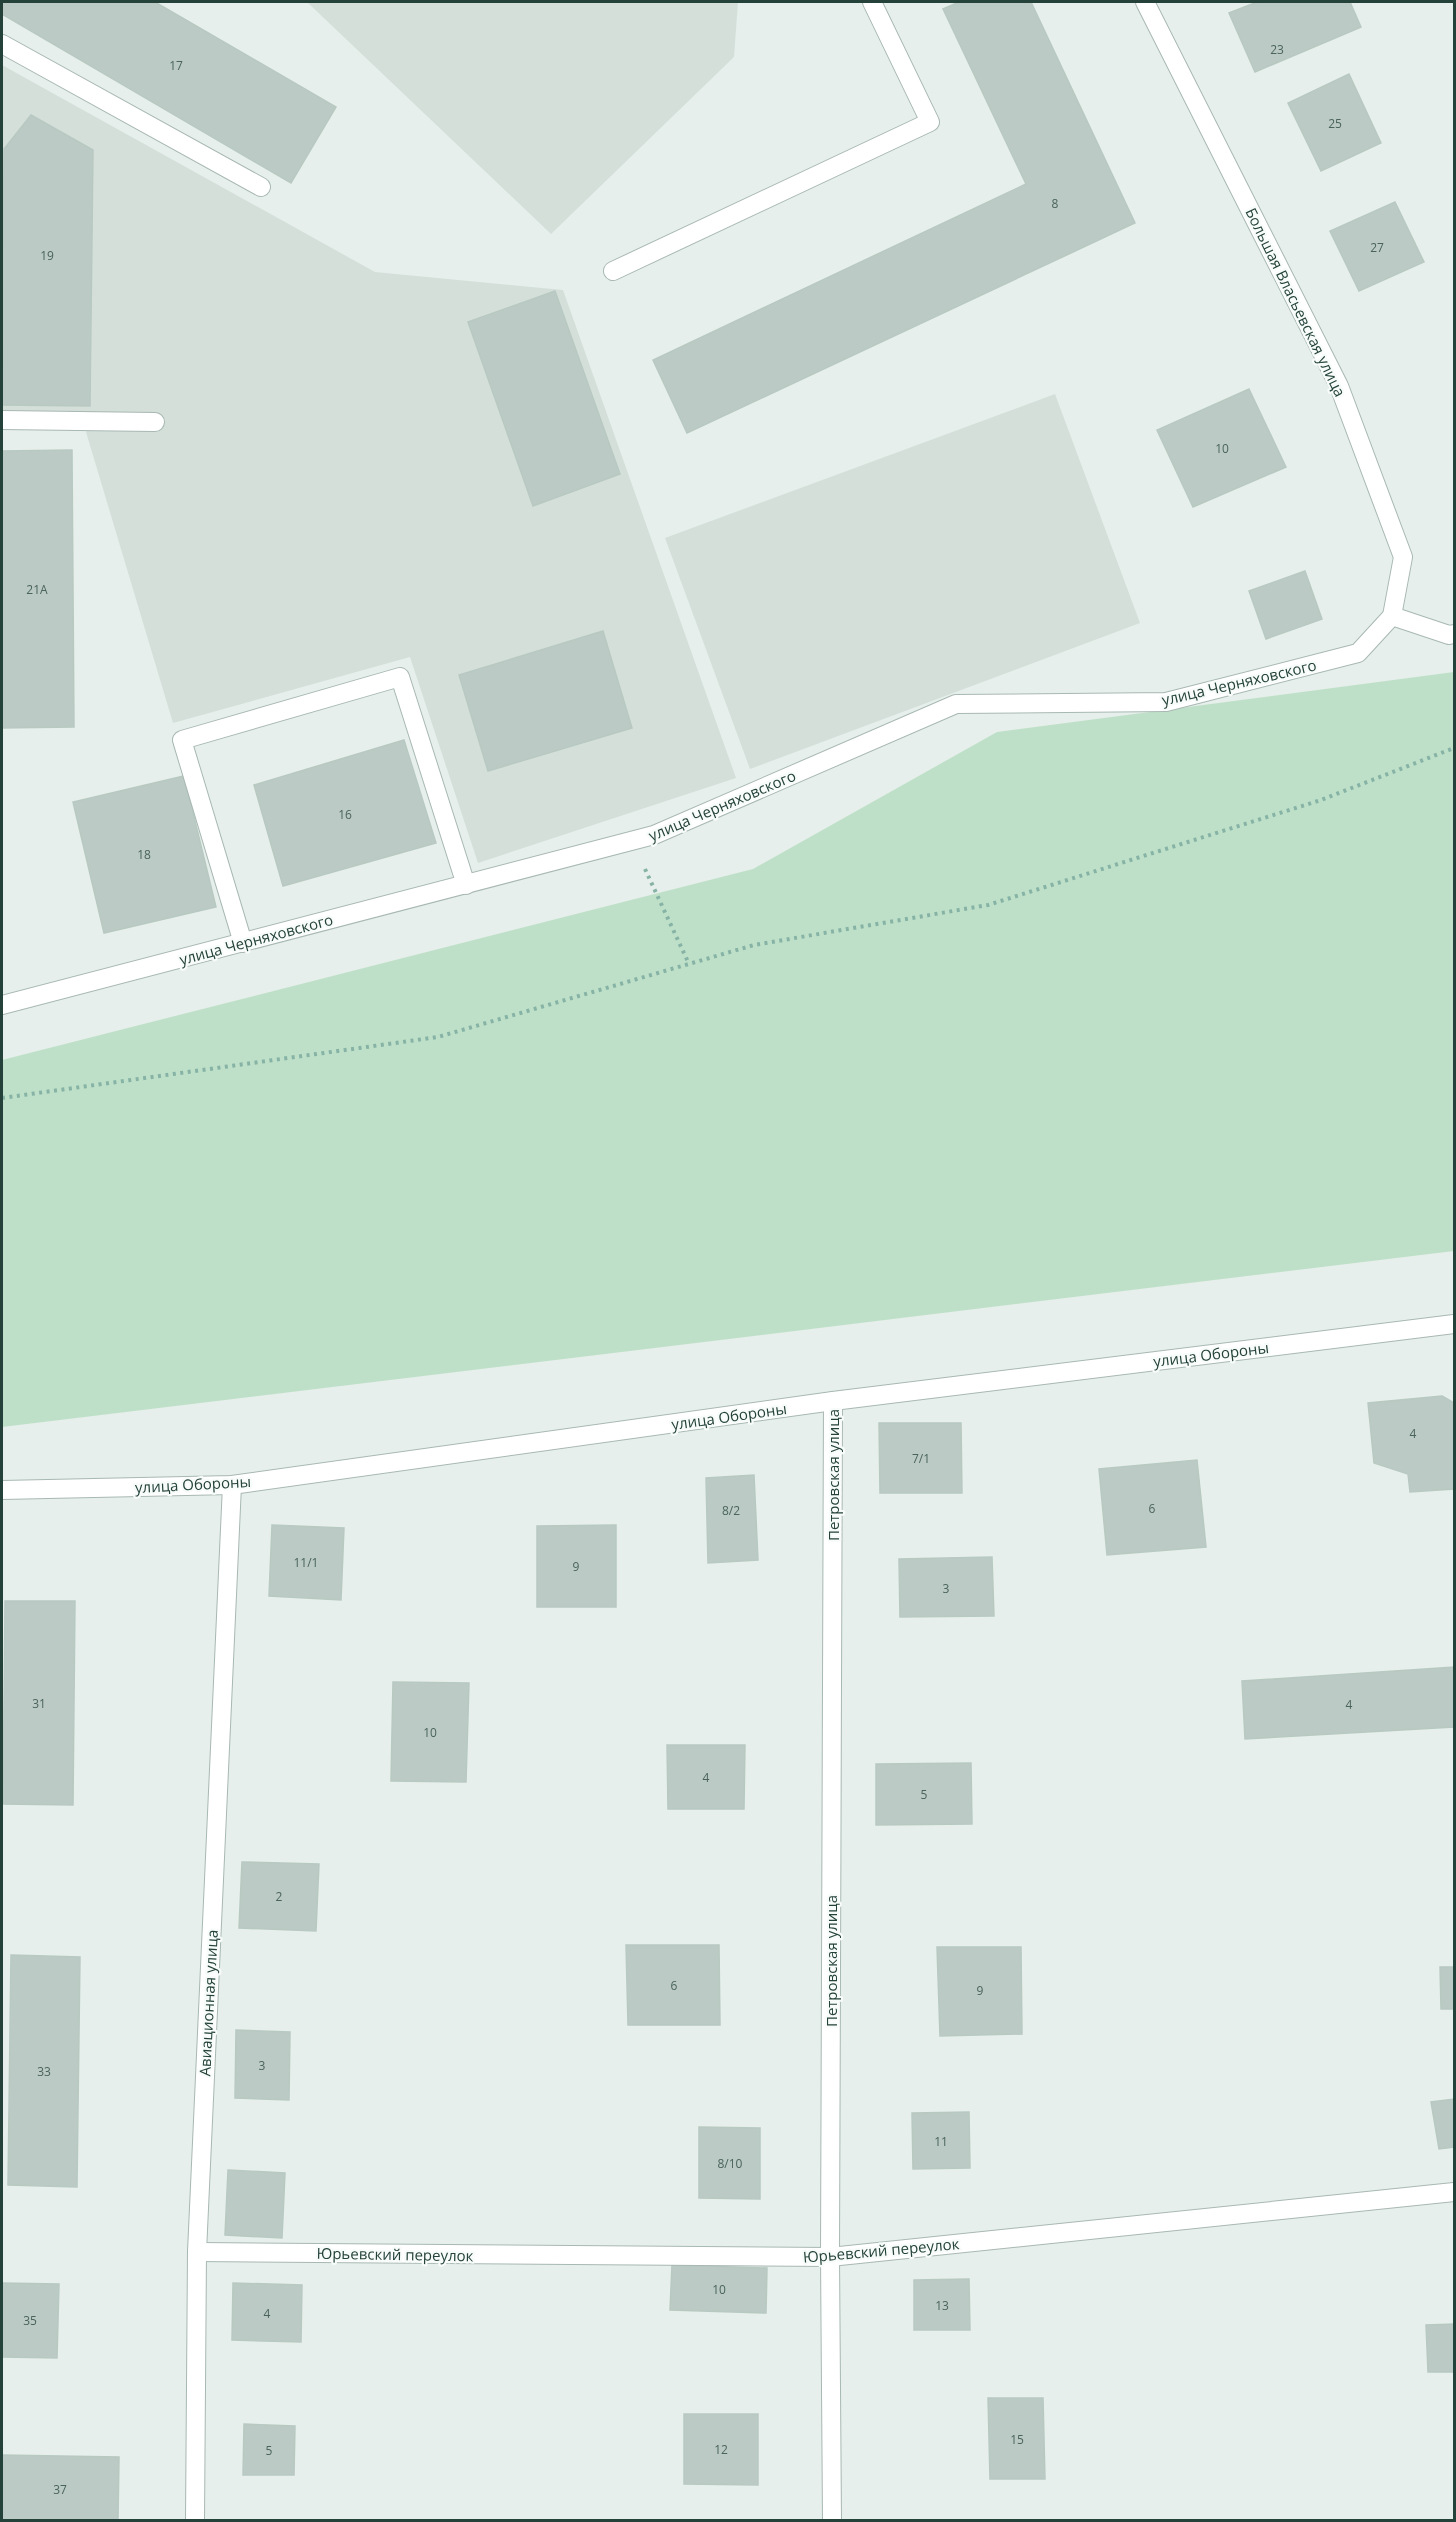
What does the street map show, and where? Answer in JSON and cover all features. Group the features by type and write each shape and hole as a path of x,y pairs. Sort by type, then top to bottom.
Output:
{"street":[{"path":"613,271 930,122 872,2"},
{"name":"Большая Власьевская улица","path":"1145,2 1339,386 1403,558 1392,616"},
{"path":"2,44 261,187"},
{"path":"2,420 155,422"},
{"path":"1392,616 1449,635 1455,634"},
{"name":"улица Черняховского","path":"2,1005 654,835 956,704 1166,702 1358,653 1392,616"},
{"path":"243,943 182,740 400,677 466,885"},
{"name":"улица Обороны","path":"2,1490 232,1485 833,1401 1455,1324"},
{"name":"Петровская улица","path":"832,2520 830,2257 833,1401"},
{"name":"Авиационная улица","path":"195,2520 197,2252 232,1485"},
{"name":"Юрьевский переулок","path":"197,2252 830,2257 1455,2192"}],"path":[{"path":"2,1098 438,1037 754,945 988,905 1321,800 1455,748"},
{"path":"632,841 689,964"}],"shaded area":[{"path":"307,2 738,2 734,57 551,234"},
{"path":"2,65 375,272 563,290 736,778 478,863 410,657 173,723 86,432 88,416 2,415"},
{"path":"1055,394 1140,623 750,769 665,538"}],"green space":[{"path":"1454,672 1454,1251 2,1427 2,1060 753,869 997,732"}],"building":[{"path":"2,2 155,2 336,107 291,183 2,14"},
{"path":"959,2 1031,2 1135,223 687,433 653,360 1026,184 943,9"},
{"path":"1257,2 1350,2 1361,27 1255,72 1229,13"},
{"path":"1349,74 1381,143 1321,171 1288,103"},
{"path":"31,115 93,150 90,406 2,405 4,149"},
{"path":"1395,202 1424,262 1359,291 1330,231"},
{"path":"555,291 620,474 533,506 468,322"},
{"path":"1249,389 1286,467 1193,507 1157,430"},
{"path":"72,450 74,727 2,728 2,451"},
{"path":"1305,571 1322,619 1266,639 1249,591"},
{"path":"603,631 632,728 488,771 459,675"},
{"path":"404,740 436,843 283,886 254,785"},
{"path":"184,776 216,907 104,933 73,802"},
{"path":"1442,1396 1454,1403 1454,1489 1410,1492 1408,1474 1374,1463 1368,1403"},
{"path":"879,1423 961,1423 962,1493 880,1493"},
{"path":"1197,1460 1206,1547 1107,1555 1099,1469"},
{"path":"754,1475 758,1560 708,1563 706,1478"},
{"path":"272,1525 344,1528 341,1600 269,1596"},
{"path":"616,1525 616,1607 537,1607 537,1526"},
{"path":"992,1557 994,1616 900,1617 899,1559"},
{"path":"5,1601 75,1601 73,1805 3,1804"},
{"path":"1454,1667 1454,1727 1245,1739 1242,1681"},
{"path":"393,1682 469,1683 466,1782 391,1781"},
{"path":"667,1745 745,1745 744,1809 668,1809"},
{"path":"971,1763 972,1824 876,1825 876,1764"},
{"path":"242,1862 319,1864 316,1931 239,1928"},
{"path":"626,1945 719,1945 720,2025 628,2025"},
{"path":"937,1947 1021,1947 1022,2034 940,2036"},
{"path":"11,1955 80,1957 77,2187 8,2185"},
{"path":"1440,1967 1454,1967 1454,2009 1441,2009"},
{"path":"236,2030 290,2032 289,2100 235,2098"},
{"path":"1454,2099 1454,2147 1439,2149 1431,2102"},
{"path":"969,2112 970,2168 913,2169 912,2113"},
{"path":"699,2127 760,2128 760,2199 699,2198"},
{"path":"228,2170 285,2173 282,2238 225,2235"},
{"path":"672,2265 767,2268 766,2313 670,2310"},
{"path":"969,2279 970,2330 914,2330 914,2280"},
{"path":"2,2283 59,2284 57,2358 2,2357"},
{"path":"233,2283 302,2285 301,2342 232,2340"},
{"path":"1454,2324 1454,2372 1428,2372 1426,2325"},
{"path":"988,2398 1043,2398 1045,2479 990,2479"},
{"path":"684,2414 758,2414 758,2485 684,2484"},
{"path":"244,2424 295,2426 294,2475 243,2475"},
{"path":"2,2455 119,2457 118,2520 2,2520"}]}
